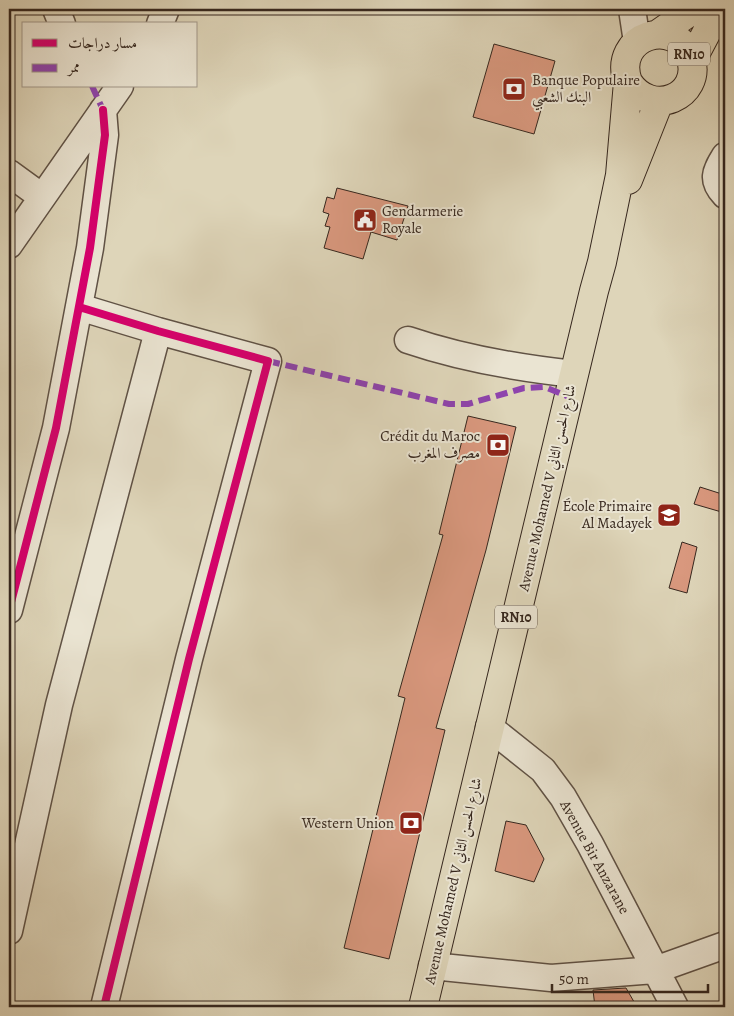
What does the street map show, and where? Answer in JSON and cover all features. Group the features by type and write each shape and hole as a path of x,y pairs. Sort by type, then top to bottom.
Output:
{"main road":[{"name":"RN10","path":"628,82 625,71 626,60 630,50 694,9"},
{"name":"RN10","path":"692,60 719,9"},
{"name":"RN10","path":"609,227 659,102 674,98 686,88 692,75 692,60 687,49 679,41 669,36 647,38"},
{"path":"628,82 633,90 641,96 659,102"},
{"name":"Avenue Mohamed V شارع الحسن الثاني","path":"424,1007 432,966 609,227 620,175 628,82"}],"street":[{"path":"56,9 61,22"},
{"path":"161,22 166,9"},
{"path":"632,9 647,38"},
{"path":"9,245 119,88"},
{"path":"9,610 56,428 90,248 105,135 103,110"},
{"path":"725,156 715,174 716,183 725,195"},
{"path":"9,173 42,197"},
{"path":"78,307 268,361 189,659 104,1007"},
{"path":"9,931 59,705 158,331"},
{"path":"408,340 433,348 526,369 574,374"},
{"name":"Avenue Bir Anzarane","path":"489,727 543,770 563,797 590,844 675,1007"},
{"path":"432,966 552,978 655,970 725,945"}],"building":[{"name":"Banque Populaire البنك الشعبي","path":"494,44 555,61 534,134 473,117"},
{"name":"Gendarmerie Royale","path":"337,188 408,206 397,240 371,232 363,259 324,248 330,227 325,226 329,214 323,212 327,197 334,199"},
{"path":"468,416 516,427 486,550 436,728 445,730 389,959 344,948 405,698 398,696 443,535 439,534"},
{"path":"700,487 725,495 725,513 694,504"},
{"path":"682,542 697,547 687,593 669,588"},
{"path":"506,821 526,825 544,859 534,882 495,871"},
{"path":"626,988 637,1007 595,1007 593,990"}],"marked path":[{"path":"93,88 103,110"},
{"path":"268,361 449,404 468,404 524,388 545,387 569,397"}],"cycle path":[{"path":"9,610 56,428 90,248 105,135 103,110"},
{"path":"79,307 268,361 189,659 104,1007"}],"place":[{"name":"Banque Populaire البنك الشعبي","path":"514,89"},
{"name":"Gendarmerie Royale","path":"365,220"},
{"name":"Crédit du Maroc مصرف المغرب","path":"498,445"},
{"name":"École Primaire Al Madayek","path":"669,515"},
{"name":"Western Union","path":"411,823"}]}
